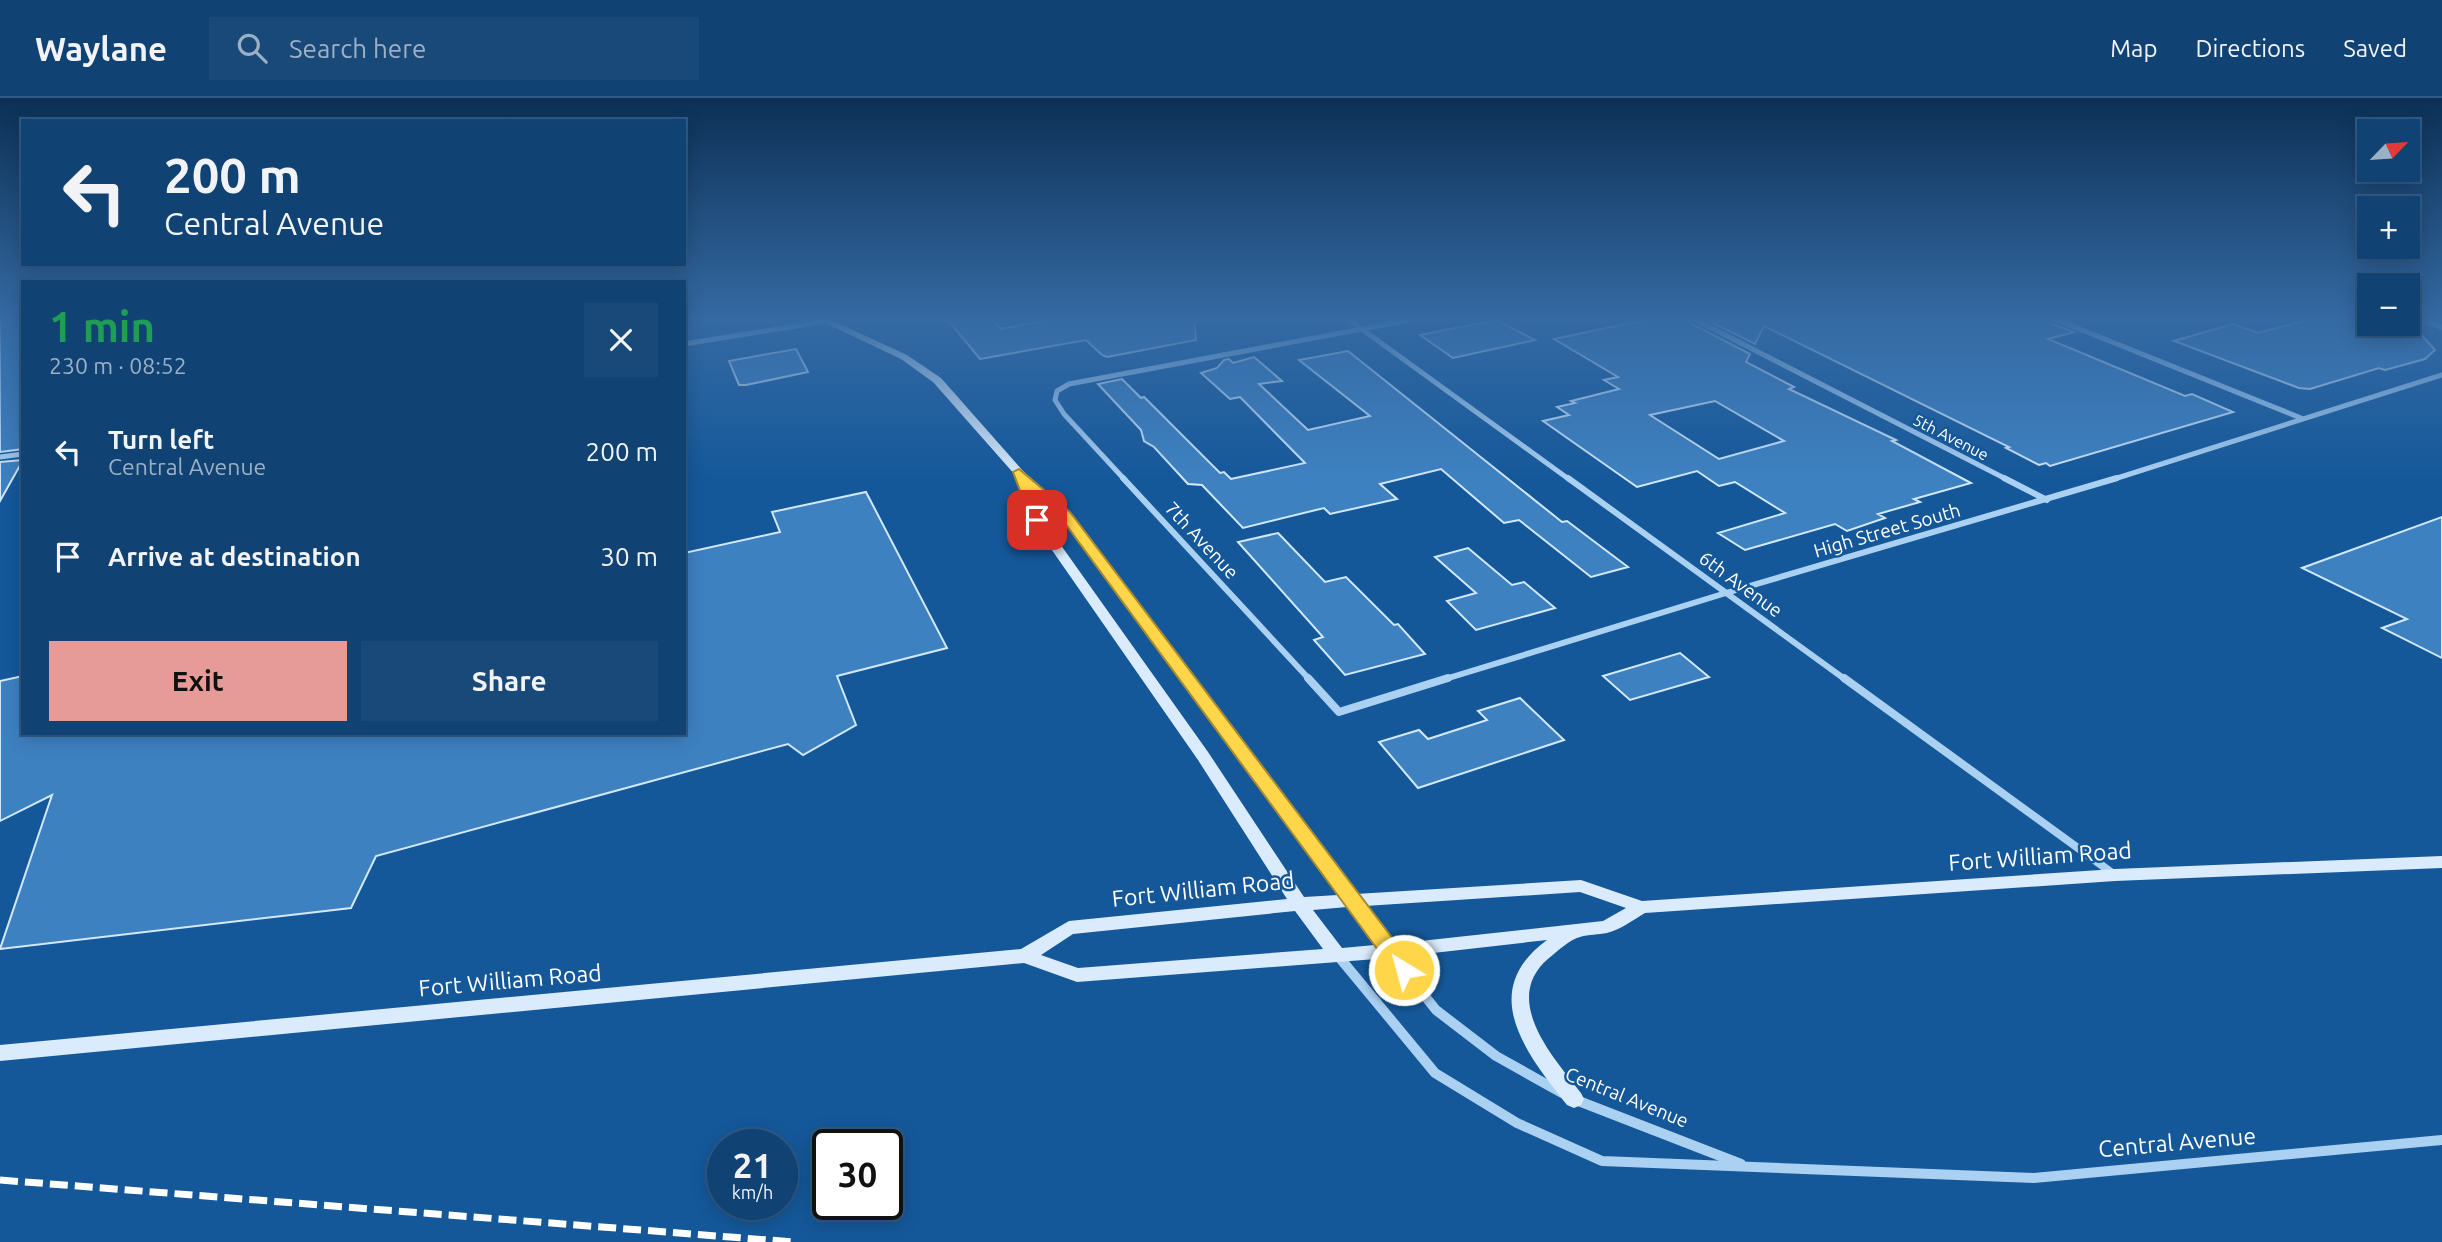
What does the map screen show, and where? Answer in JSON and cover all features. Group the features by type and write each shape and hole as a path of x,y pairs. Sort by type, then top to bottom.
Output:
{"main road":[{"name":"Central Avenue","path":"927,372 1019,472 1066,515 1389,951"},
{"name":"Central Avenue","path":"1019,472 1037,520 1203,756 1299,904 1337,954"},
{"name":"Fort William Road","path":"1025,956 1069,928 1299,904 1581,886 1642,907 2115,875 2442,862"},
{"name":"Fort William Road","path":"0,1053 1025,956 1077,975 1389,951 1606,927 1642,907"},
{"path":"1573,931 1542,954 1525,974 1519,1002 1531,1042 1574,1099"}],"street":[{"name":"7th Avenue","path":"1139,372 1064,387 1057,391 1055,400 1064,414 1339,712"},
{"name":"6th Avenue","path":"1423,372 2115,875"},
{"name":"5th Avenue","path":"1798,372 2048,500"},
{"path":"2188,372 2301,418"},
{"name":"High Street South","path":"1339,712 1726,593 2048,500 2442,375"},
{"path":"0,457 21,454"},
{"name":"Central Avenue","path":"1389,951 1436,1010 1496,1056 1574,1099 1748,1166"},
{"name":"Central Avenue","path":"1337,954 1435,1073 1517,1123 1602,1161 2034,1178 2442,1140"}],"building":[{"path":"0,372 21,372 21,449 0,452"},
{"path":"734,372 806,372 746,385 739,385"},
{"path":"1272,372 1282,381 1259,384 1308,430 1370,416 1315,372 1375,372 1562,522 1567,521 1628,567 1591,577 1519,520 1504,523 1441,469 1380,484 1397,499 1330,514 1324,508 1243,528 1202,485 1188,484 1154,447 1144,441 1141,430 1098,384 1122,379 1141,398 1144,397 1220,473 1224,472 1231,479 1305,463 1240,397 1230,399 1201,373"},
{"path":"1610,372 1766,372 1794,387 1789,389 1896,440 1892,441 1971,483 1914,499 1920,502 1878,514 1885,518 1847,531 1835,524 1745,550 1718,533 1785,513 1735,482 1719,486 1697,471 1637,487 1543,421 1569,415 1557,407 1575,403 1571,401 1619,389 1604,380 1618,377","holes":["1715,401 1784,441 1719,459 1650,415"]},
{"path":"1858,372 2128,372 2185,396 2192,394 2233,412 2050,466 2046,463 2039,465 2006,448 2009,447"},
{"path":"2257,372 2365,372 2310,389 2299,388"},
{"path":"21,460 0,501 0,462"},
{"path":"866,492 947,648 837,676 856,725 803,755 788,744 376,856 351,908 0,949 52,795 0,821 0,681 21,676 21,735 686,735 686,553 780,532 772,512"},
{"path":"2442,517 2442,658 2382,628 2407,619 2302,568"},
{"path":"1278,533 1325,582 1346,577 1394,625 1398,624 1425,654 1345,675 1314,640 1323,637 1238,542"},
{"path":"1468,548 1512,585 1524,582 1555,608 1476,630 1447,601 1476,593 1435,557"},
{"path":"1680,653 1709,677 1630,700 1603,676"},
{"path":"1520,698 1564,740 1418,788 1379,742 1419,730 1428,739 1487,720 1478,711"}],"railway":[{"path":"0,1180 794,1242"}],"route":[{"path":"1037,520 1019,472 1066,515 1404,970"}]}
